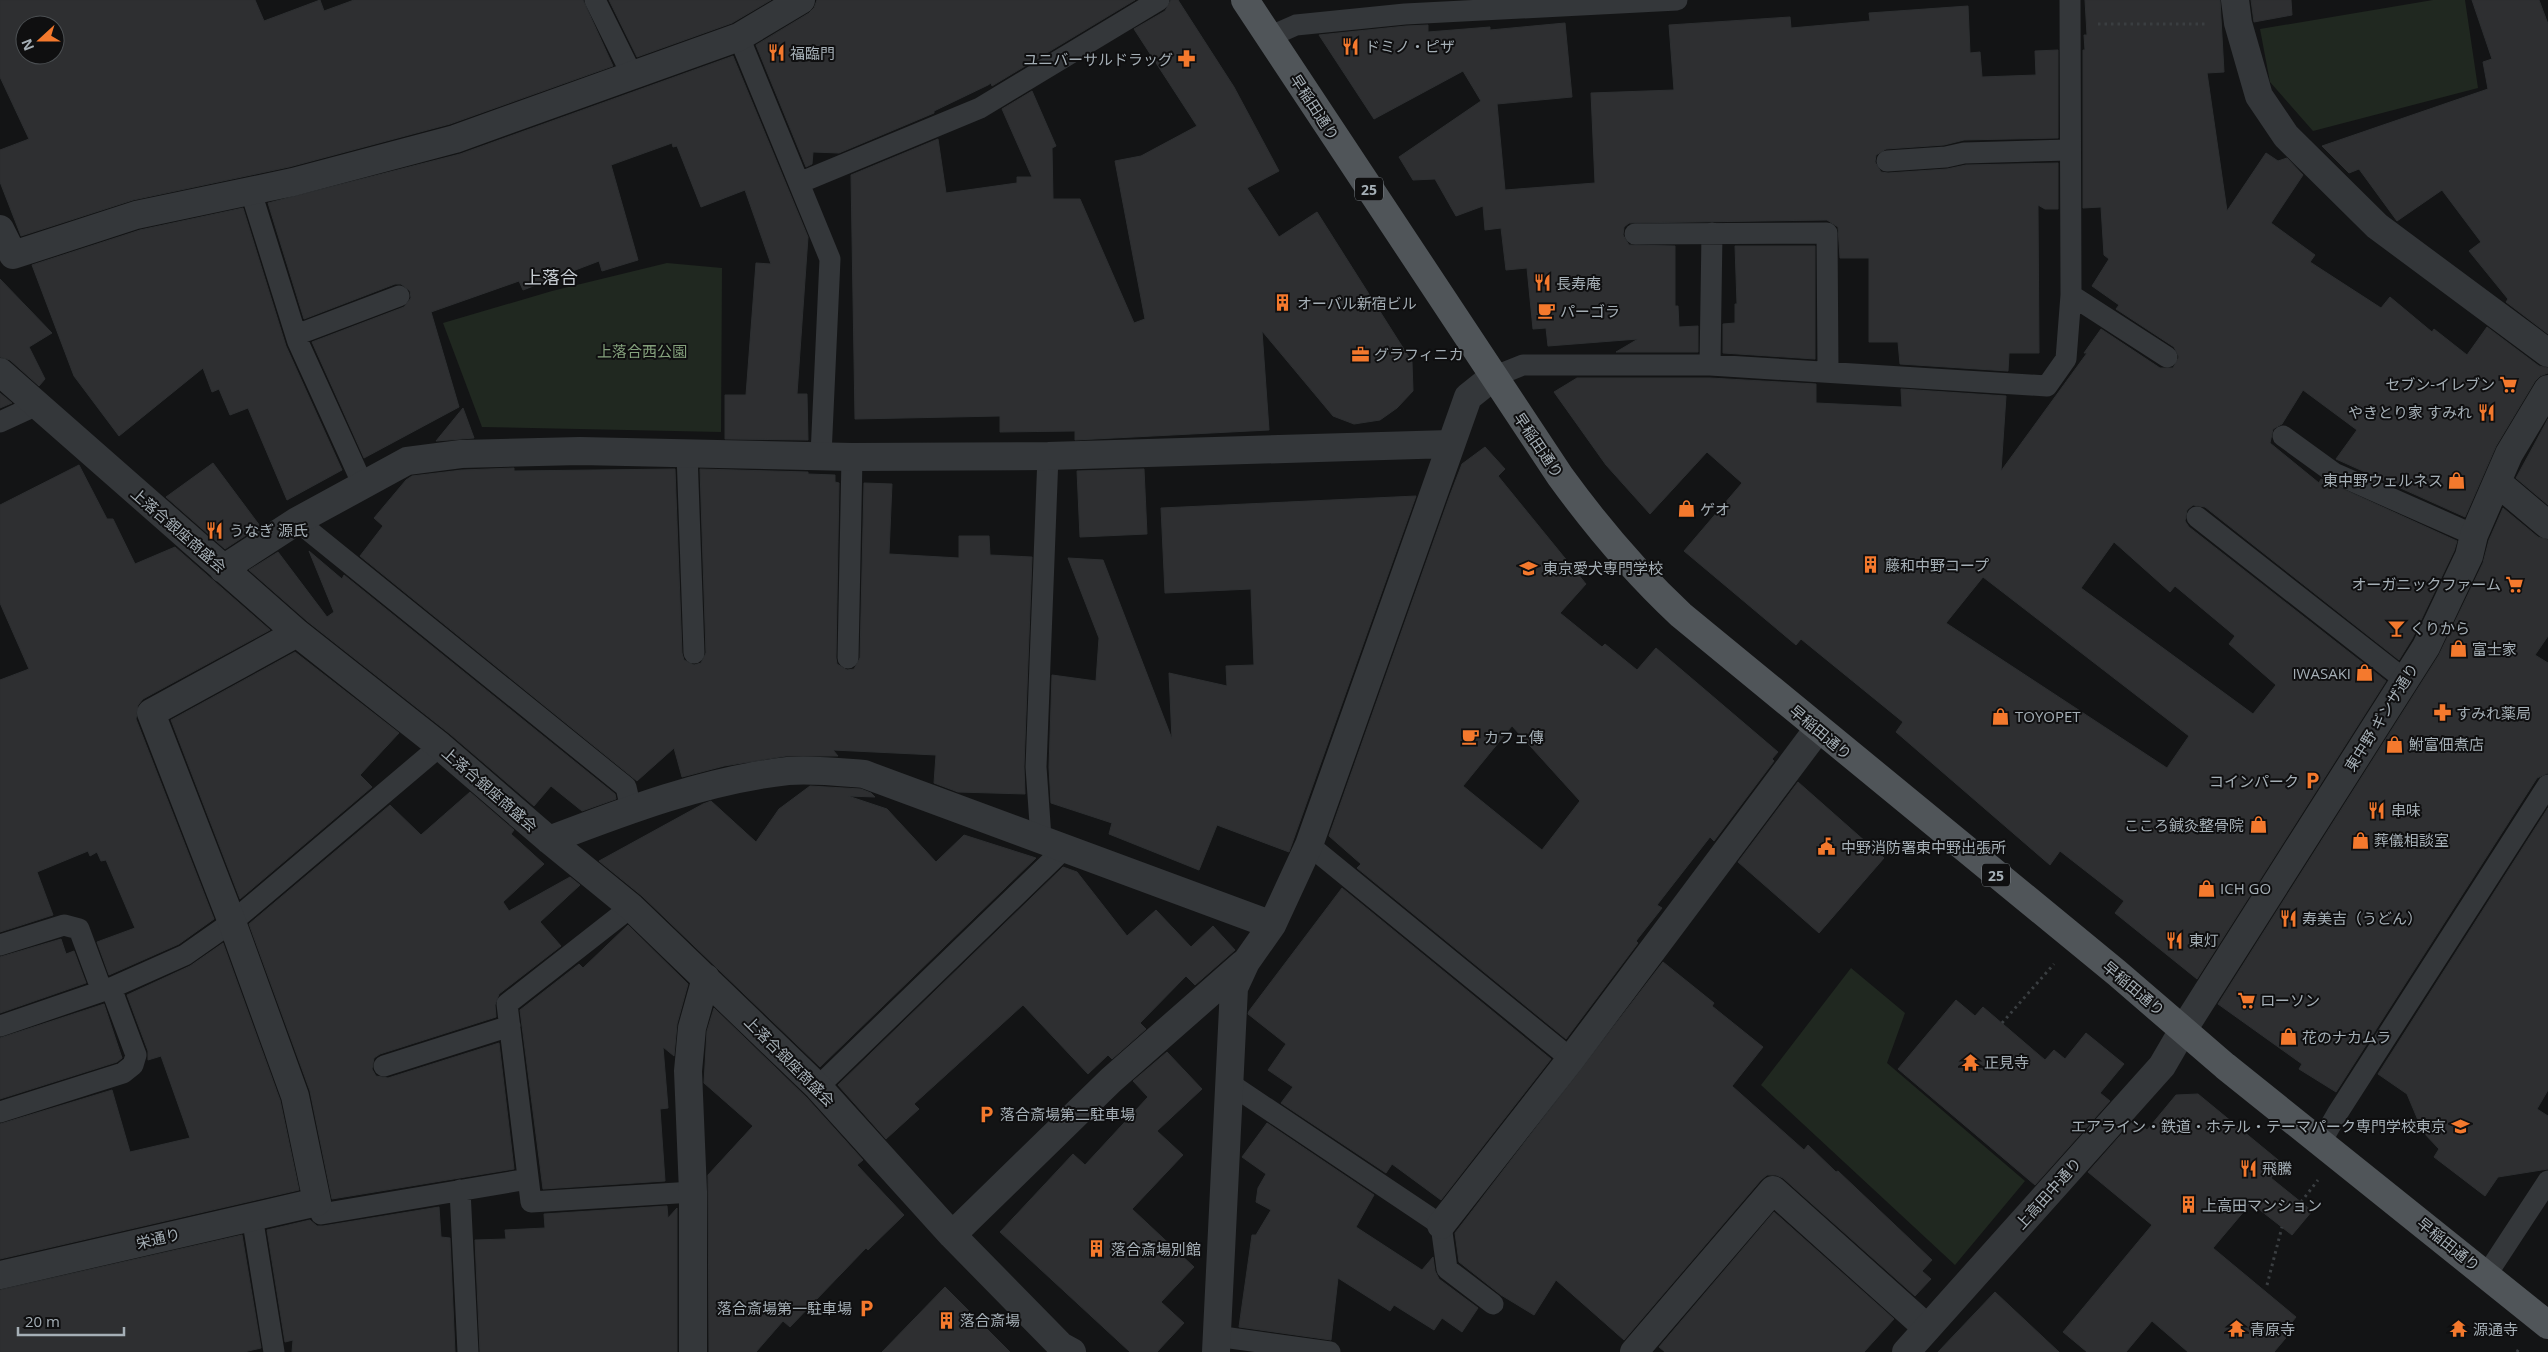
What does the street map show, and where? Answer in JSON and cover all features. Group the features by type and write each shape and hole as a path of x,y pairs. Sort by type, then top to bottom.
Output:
{"main road":[{"name":"早稲田通り","path":"1245,0 1493,378 1593,522 1641,578 1682,615 1818,729 2183,1030 2548,1325"}],"street":[{"path":"0,229 13,255 136,215 250,189 293,182 454,139 633,77 739,37 801,0"},
{"path":"2236,11 2259,96 2286,136 2377,226 2548,353"},
{"name":"上落合銀座商盛会","path":"0,372 297,634 440,746 548,840 631,907 818,1087 952,1235 1061,1346 1072,1352"},
{"path":"1216,1344 1234,988 1246,962 1272,925 1309,845 1468,397 1493,378"},
{"name":"東中野 ギンザ通り","path":"2183,1030 2426,647 2465,564 2474,536 2509,454 2548,390"},
{"path":"223,569 297,521 407,461 461,454 505,451 852,457 1048,456 1450,444"},
{"path":"2498,483 2548,525"},
{"path":"297,634 151,713 232,922 295,1096 317,1202"},
{"path":"1441,1225 1571,1059 1818,729"},
{"path":"548,840 631,809 723,784 788,772 826,770 864,774 1066,847 1272,925"},
{"path":"952,1235 1111,1080 1246,962"},
{"path":"693,1352 693,1192 688,1071 692,1028 706,978"},
{"name":"上高田中通り","path":"1906,1352 2162,1066 2183,1030"},
{"path":"1634,1352 1773,1190 1927,1328"},
{"name":"栄通り","path":"0,1275 317,1202"}],"lane":[{"path":"595,0 633,77"},
{"path":"799,183 980,108 1158,0"},
{"path":"1269,37 1296,25 1405,14 1677,0"},
{"path":"1493,378 1523,365 1710,365 2047,386 2066,359 2072,295 2070,0"},
{"path":"739,37 830,259 821,455"},
{"path":"1887,161 1946,157 1964,153 2070,150"},
{"path":"250,189 296,334 364,485"},
{"path":"1710,365 1712,233"},
{"path":"1635,234 1827,233 1828,371"},
{"path":"2072,295 2167,357"},
{"path":"296,334 399,296"},
{"path":"0,422 37,405"},
{"path":"2283,436 2334,474 2474,536"},
{"path":"687,453 694,653"},
{"path":"1041,838 1036,767 1048,456"},
{"path":"848,658 852,457"},
{"path":"2197,516 2405,680"},
{"path":"297,521 626,787 631,809"},
{"path":"0,1026 107,990 185,955 232,922 440,746"},
{"path":"2321,1142 2336,1114 2548,785"},
{"path":"1309,845 1571,1059"},
{"path":"818,1087 1066,847"},
{"path":"631,907 507,1004 531,1202 693,1192"},
{"path":"0,945 64,925 79,929 136,1055 133,1065 122,1073 0,1112"},
{"path":"384,1066 510,1026"},
{"path":"1229,1083 1441,1225 1447,1269 1493,1304"},
{"path":"317,1202 321,1214 528,1179"},
{"path":"2487,1274 2548,1181"},
{"path":"460,1190 468,1352"},
{"path":"252,1216 274,1352"},
{"path":"1216,1344 1330,1352"}],"path":[{"path":"2070,24 2236,11"},
{"path":"2002,1023 2054,964"},
{"path":"2301,1202 2318,1180"},
{"path":"2267,1285 2282,1227"},
{"path":"2517,1352 2520,1347"}],"green space":[{"path":"2433,0 2465,0 2478,88 2313,131 2270,82 2260,29"},
{"name":"上落合西公園","path":"667,263 722,268 721,432 482,427 443,323 552,291"},
{"path":"1851,968 1905,1013 1887,1063 2025,1181 1955,1265 1761,1085"}],"building":[{"path":"0,0 255,0 264,21 320,0 324,11 354,0 583,0 613,66 450,124 289,167 133,200 21,236 0,182 0,150 29,139 0,77"},
{"path":"609,0 771,0 732,23 637,57"},
{"path":"817,0 1135,0 992,86 991,83 934,111 934,113 839,153 813,152 812,164 806,167 756,45 809,13 814,8"},
{"path":"1171,0 1178,0 1234,87 1279,171 1247,188 1279,237 1317,212 1412,362 1413,391 1397,408 1380,420 1354,424 1333,416 1262,331 1269,430 1075,440 1075,431 1000,432 1000,416 855,419 851,175 938,139 946,193 1017,183 1017,177 1032,177 1002,109 1032,91 1056,146 1052,148 1053,199 1080,199 1134,323 1145,319 1115,161 1141,156 1197,126 1134,29 1165,11"},
{"path":"2085,0 2220,0 2224,72 2207,73 2227,211 2266,153 2278,161 2287,158 2303,175 2271,223 2315,255 2310,262 2381,308 2390,297 2432,332 2434,329 2467,355 2487,327 2539,366 2548,368 2548,373 2540,376 2535,381 2496,446 2465,517 2336,459 2357,430 2303,390 2282,424 2273,429 2270,443 2319,483 2321,479 2457,541 2412,639 2399,660 2205,507 2193,505 2187,510 2185,521 2189,527 2386,681 2197,979 2115,913 2124,901 2060,851 2050,865 1896,732 1903,722 1801,639 1796,645 1684,551 1742,483 1707,452 1650,514 1606,465 1554,392 1577,378 1710,378 1816,384 1816,403 1902,407 1901,389 2006,396 2001,471 2087,353 2084,353 2101,329 2160,368 2173,368 2179,357 2174,347 2116,309 2119,305 2092,286 2109,259 2104,255 2101,207 2083,208 2083,50 2085,50 2084,35 2087,35","holes":["2114,542 2170,592 2175,586 2235,636 2229,644 2276,685 2253,714 2081,588","1983,577 2189,736 2167,768 1946,623"]},
{"path":"2251,0 2291,0 2292,15 2254,22"},
{"path":"2472,0 2539,0 2548,24 2548,334 2506,302 2508,299 2469,251 2481,242 2442,190 2397,221 2359,169 2349,173 2322,146 2488,89 2483,62 2492,59"},
{"path":"1968,6 1970,53 1980,52 1982,77 2036,75 2035,51 2058,50 2058,138 1964,140 1944,145 1886,149 1876,155 1875,162 1881,172 1888,173 1947,169 1966,165 2058,163 2058,209 2045,209 2038,205 2039,353 2009,353 2008,371 1900,364 1898,342 1869,342 1869,258 1840,258 1838,227 1827,220 1629,223 1624,227 1623,235 1629,245 1675,246 1675,306 1678,306 1679,327 1698,326 1698,352 1616,352 1638,339 1548,346 1546,328 1533,329 1527,268 1506,270 1501,228 1485,230 1483,206 1456,216 1435,179 1413,180 1399,157 1481,101 1463,71 1374,119 1319,35 1406,26 1428,25 1428,32 1490,27 1490,30 1565,23 1572,97 1497,104 1505,190 1595,183 1591,93 1674,90 1669,25 1790,17 1791,28 1870,21 1869,13"},
{"path":"733,56 808,237 797,394 807,394 808,440 725,439 725,395 746,395 756,263 771,264 745,190 701,207 677,146 673,147 672,143 611,165 638,260 602,271 599,261 523,290 519,281 431,312 459,407 364,458 312,342 404,307 411,298 410,291 401,284 395,284 304,319 268,203 460,154"},
{"path":"243,208 286,346 342,470 287,500 248,408 230,415 219,389 212,392 203,368 119,436 74,376 32,265 140,230"},
{"path":"1735,246 1815,246 1815,359 1723,353 1723,324 1735,323 1735,304 1737,304"},
{"path":"0,279 52,333 29,347 45,379 39,386 10,360 0,357"},
{"path":"0,393 12,403 0,408"},
{"path":"463,408 474,438 436,441"},
{"path":"2548,419 2548,505 2516,478"},
{"path":"1485,447 1505,469 1498,476 1586,584 1560,613 1602,647 1605,644 1637,670 1656,648 1778,752 1772,759 1774,761 1714,841 1710,837 1657,905 1662,908 1566,1039 1357,868 1361,864 1329,836 1462,464","holes":["1512,726 1580,801 1542,850 1463,786"]},
{"path":"213,463 260,526 225,549 166,497"},
{"path":"79,465 107,519 113,519 135,564 175,547 270,630 143,699 138,705 136,719 214,919 179,944 109,975 97,942 135,928 106,860 101,861 97,852 90,856 88,851 37,872 53,915 0,932 0,680 29,669 0,603 0,505"},
{"path":"514,468 514,471 675,469 682,653 684,660 694,665 701,663 706,653 700,469 808,472 808,474 835,475 835,482 839,483 836,658 837,664 847,670 854,669 860,658 864,483 892,484 889,554 959,558 959,536 989,536 990,555 1032,557 1024,767 1025,794 958,792 934,783 936,755 833,750 838,756 786,756 724,766 682,777 674,748 637,781 360,556 383,526 374,518 406,480 412,476 462,470"},
{"path":"1144,469 1147,534 1080,537 1077,471"},
{"path":"1416,496 1289,852 1217,825 1199,870 1109,834 1112,823 1051,803 1049,767 1052,675 1096,681 1099,638 1068,558 1103,560 1172,739 1169,673 1227,686 1226,666 1254,665 1251,589 1165,593 1161,508"},
{"path":"2503,508 2538,537 2548,540 2548,636 2535,655 2548,663 2548,773 2537,778 2336,1092 2299,1069 2302,1064 2218,1004 2439,655 2483,563 2489,540"},
{"path":"309,551 342,579 344,575 615,794 616,799 582,811 551,786 534,806 450,734 307,621 249,570 278,552 327,617 334,612"},
{"path":"295,652 399,733 360,775 372,787 240,899 171,720"},
{"path":"1798,782 1884,858 1819,933 1738,862"},
{"path":"810,786 861,789 871,793 875,797 848,796 887,809 936,862 964,835 1036,858 820,1067 642,896 599,861 711,801 756,842 779,809"},
{"path":"470,792 514,830 511,834 544,864 503,902 509,911 570,877 580,885 540,922 561,946 499,994 495,1005 496,1017 380,1054 374,1058 372,1069 376,1076 388,1078 499,1043 514,1169 332,1199 310,1091 249,924 390,805 421,835"},
{"path":"2548,808 2548,1090 2537,1109 2548,1116 2548,1169 2498,1177 2485,1196 2434,1157 2439,1149 2423,1132 2407,1094 2378,1074"},
{"path":"1063,867 1077,872 1127,936 1156,910 1191,947 1213,926 1235,950 1195,985 1186,976 1140,1023 1146,1029 1112,1059 1108,1055 1088,1074 1023,1005 914,1104 919,1109 886,1139 838,1085"},
{"path":"1342,888 1551,1059 1441,1200 1392,1164 1386,1173 1281,1103 1293,1087 1268,1070 1286,1044 1248,1014"},
{"path":"628,925 688,984 677,1024 674,1056 663,1047 668,1108 660,1109 665,1181 543,1189 520,1010 579,964 583,968"},
{"path":"61,939 66,954 74,951 86,983 0,1013 0,957"},
{"path":"223,943 280,1100 299,1190 0,1259 0,1124 112,1090 130,1152 190,1138 161,1056 148,1060 148,1051 127,995 190,966"},
{"path":"1663,962 1714,1003 1712,1006 1763,1047 1732,1086 1804,1150 1808,1145 1836,1172 1838,1171 1932,1260 1922,1271 1931,1279 1915,1296 1783,1178 1776,1175 1767,1175 1761,1180 1624,1340 1556,1280 1534,1315 1501,1295 1459,1262 1455,1233"},
{"path":"1956,1000 1975,1016 1983,1007 2045,1060 2054,1050 2065,1059 2086,1033 2124,1064 2100,1093 2110,1101 2035,1185 1898,1069"},
{"path":"104,1004 122,1058 117,1062 0,1099 0,1038"},
{"path":"714,1008 807,1098 863,1160 857,1165 904,1215 868,1250 866,1248 790,1327 783,1321 756,1352 709,1352 708,1175 753,1126 704,1083 707,1031"},
{"name":"落合斎場別館","path":"1167,1052 1202,1089 1157,1131 1183,1155 1132,1209 1194,1267 1161,1302 1184,1323 1157,1352 1130,1352 1000,1232 1073,1154 1085,1165 1148,1097 1133,1081"},
{"name":"上高田マンション","path":"2198,1094 2283,1164 2271,1178 2312,1211 2292,1235 2251,1203 2213,1248 2296,1317 2286,1330 2290,1333 2274,1352 2188,1352 2152,1321 2126,1352 2087,1352 2063,1332 2152,1225 2088,1172 2134,1120 2147,1130 2176,1095"},
{"path":"1267,1123 1374,1195 1356,1227 1422,1270 1433,1257 1435,1271 1439,1279 1478,1308 1462,1332 1442,1318 1434,1330 1394,1305 1390,1311 1338,1278 1331,1340 1239,1327 1252,1235 1256,1235 1271,1210 1256,1202 1258,1188 1266,1174 1242,1157"},
{"path":"667,1206 668,1218 677,1208 677,1352 480,1352 475,1240 506,1239 505,1230 545,1228 544,1214"},
{"path":"439,1207 441,1237 450,1238 455,1352 292,1352 293,1340 285,1342 267,1230 310,1220 317,1226 323,1226"},
{"path":"1774,1212 1894,1319 1864,1352 1665,1352 1659,1347"},
{"path":"242,1235 261,1348 244,1352 0,1352 0,1290"},
{"name":"落合斎場","path":"945,1287 1010,1352 882,1352"},
{"path":"1995,1292 2059,1352 1938,1352"}],"place":[{"name":"ドミノ・ピザ","path":"1351,46"},
{"name":"福臨門","path":"776,53"},
{"name":"ユニバーサルドラッグ","path":"1187,59"},
{"name":"長寿庵","path":"1542,283"},
{"name":"オーバル新宿ビル","path":"1283,303"},
{"name":"パーゴラ","path":"1546,311"},
{"name":"グラフィニカ","path":"1360,354"},
{"name":"セブン-イレブン","path":"2509,384"},
{"name":"やきとり家 すみれ","path":"2486,412"},
{"name":"東中野ウェルネス","path":"2457,480"},
{"name":"ゲオ","path":"1686,509"},
{"name":"うなぎ 源氏","path":"215,530"},
{"name":"藤和中野コープ","path":"1871,565"},
{"name":"東京愛犬専門学校","path":"1529,568"},
{"name":"オーガニックファーム","path":"2515,584"},
{"name":"くりから","path":"2396,628"},
{"name":"富士家","path":"2458,649"},
{"name":"IWASAKI","path":"2365,673"},
{"name":"すみれ薬局","path":"2442,713"},
{"name":"TOYOPET","path":"2001,716"},
{"name":"カフェ傳","path":"1470,737"},
{"name":"鮒富佃煮店","path":"2395,744"},
{"name":"コインパーク","path":"2313,781"},
{"name":"串味","path":"2377,810"},
{"name":"こころ鍼灸整骨院","path":"2258,825"},
{"name":"葬儀相談室","path":"2360,840"},
{"name":"中野消防署東中野出張所","path":"1827,847"},
{"name":"ICH GO","path":"2206,888"},
{"name":"寿美吉（うどん）","path":"2288,918"},
{"name":"東灯","path":"2175,940"},
{"name":"ローソン","path":"2246,1000"},
{"name":"花のナカムラ","path":"2288,1037"},
{"name":"正見寺","path":"1970,1062"},
{"name":"落合斎場第二駐車場","path":"986,1114"},
{"name":"エアライン・鉄道・ホテル・テーマパーク専門学校東京","path":"2460,1126"},
{"name":"飛騰","path":"2248,1168"},
{"name":"上高田マンション","path":"2188,1205"},
{"name":"落合斎場別館","path":"1097,1249"},
{"name":"落合斎場第一駐車場","path":"866,1308"},
{"name":"落合斎場","path":"946,1320"},
{"name":"青原寺","path":"2236,1329"},
{"name":"源通寺","path":"2459,1329"}],"district":[{"name":"上落合","path":"551,277"}]}
